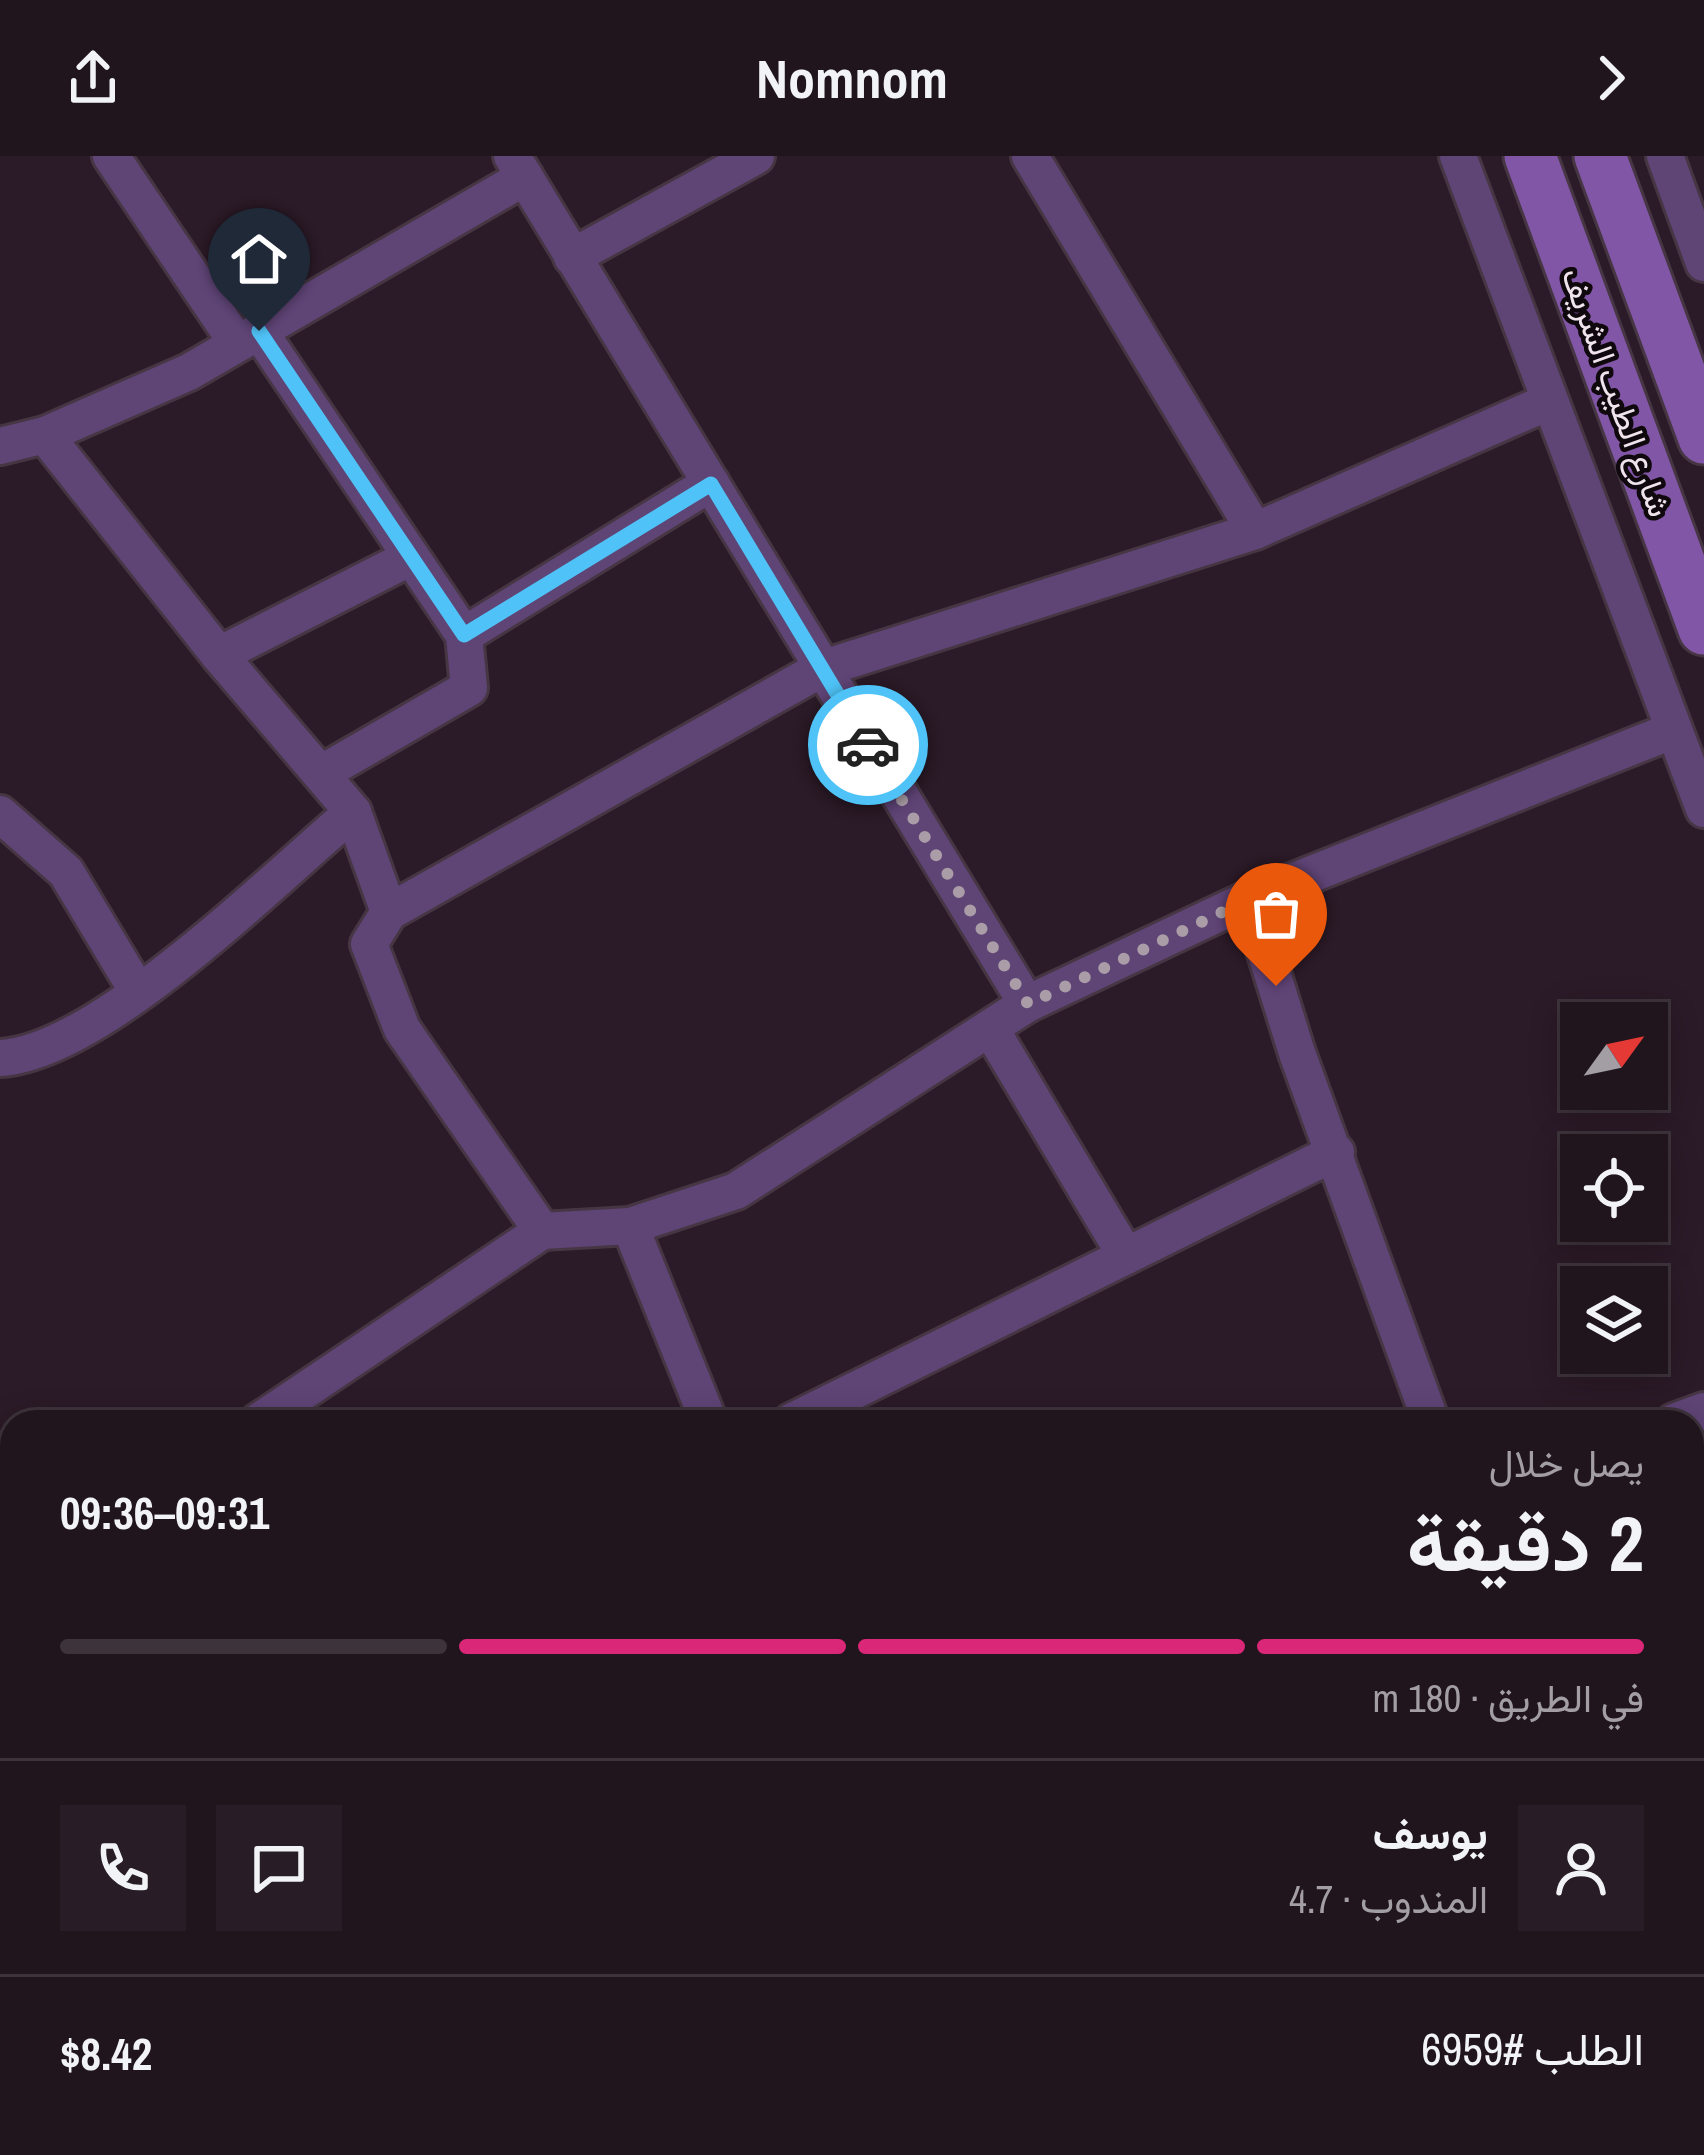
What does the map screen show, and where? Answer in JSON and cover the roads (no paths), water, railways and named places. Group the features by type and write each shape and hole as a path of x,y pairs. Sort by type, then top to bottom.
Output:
{"main road":[{"name":"شارع الطيب الشريف","path":"1530,156 1704,629"},
{"name":"شارع الطيب الشريف","path":"1600,156 1704,438"}],"street":[{"path":"111,156 411,557 464,635 469,688 322,773"},
{"path":"572,257 756,156"},
{"path":"1030,156 1255,531"},
{"path":"1458,156 1704,808"},
{"path":"1665,156 1704,263"},
{"path":"0,446 45,435 189,372 519,167 1028,1004"},
{"path":"542,1231 402,1029 369,944 389,912 821,669 1255,531 1548,402"},
{"path":"45,435 219,655 353,812 389,912"},
{"path":"464,635 711,484"},
{"path":"219,655 411,557"},
{"path":"276,1410 542,1231 630,1226 761,1178 1028,1004 1250,899 1674,730"},
{"path":"0,1058 27,1057 70,1037 138,992 353,812"},
{"path":"0,814 66,872 138,992"},
{"path":"1250,899 1297,1053 1427,1410"},
{"path":"990,1028 1126,1256"},
{"path":"815,1410 1336,1153"},
{"path":"630,1226 704,1410"}]}
